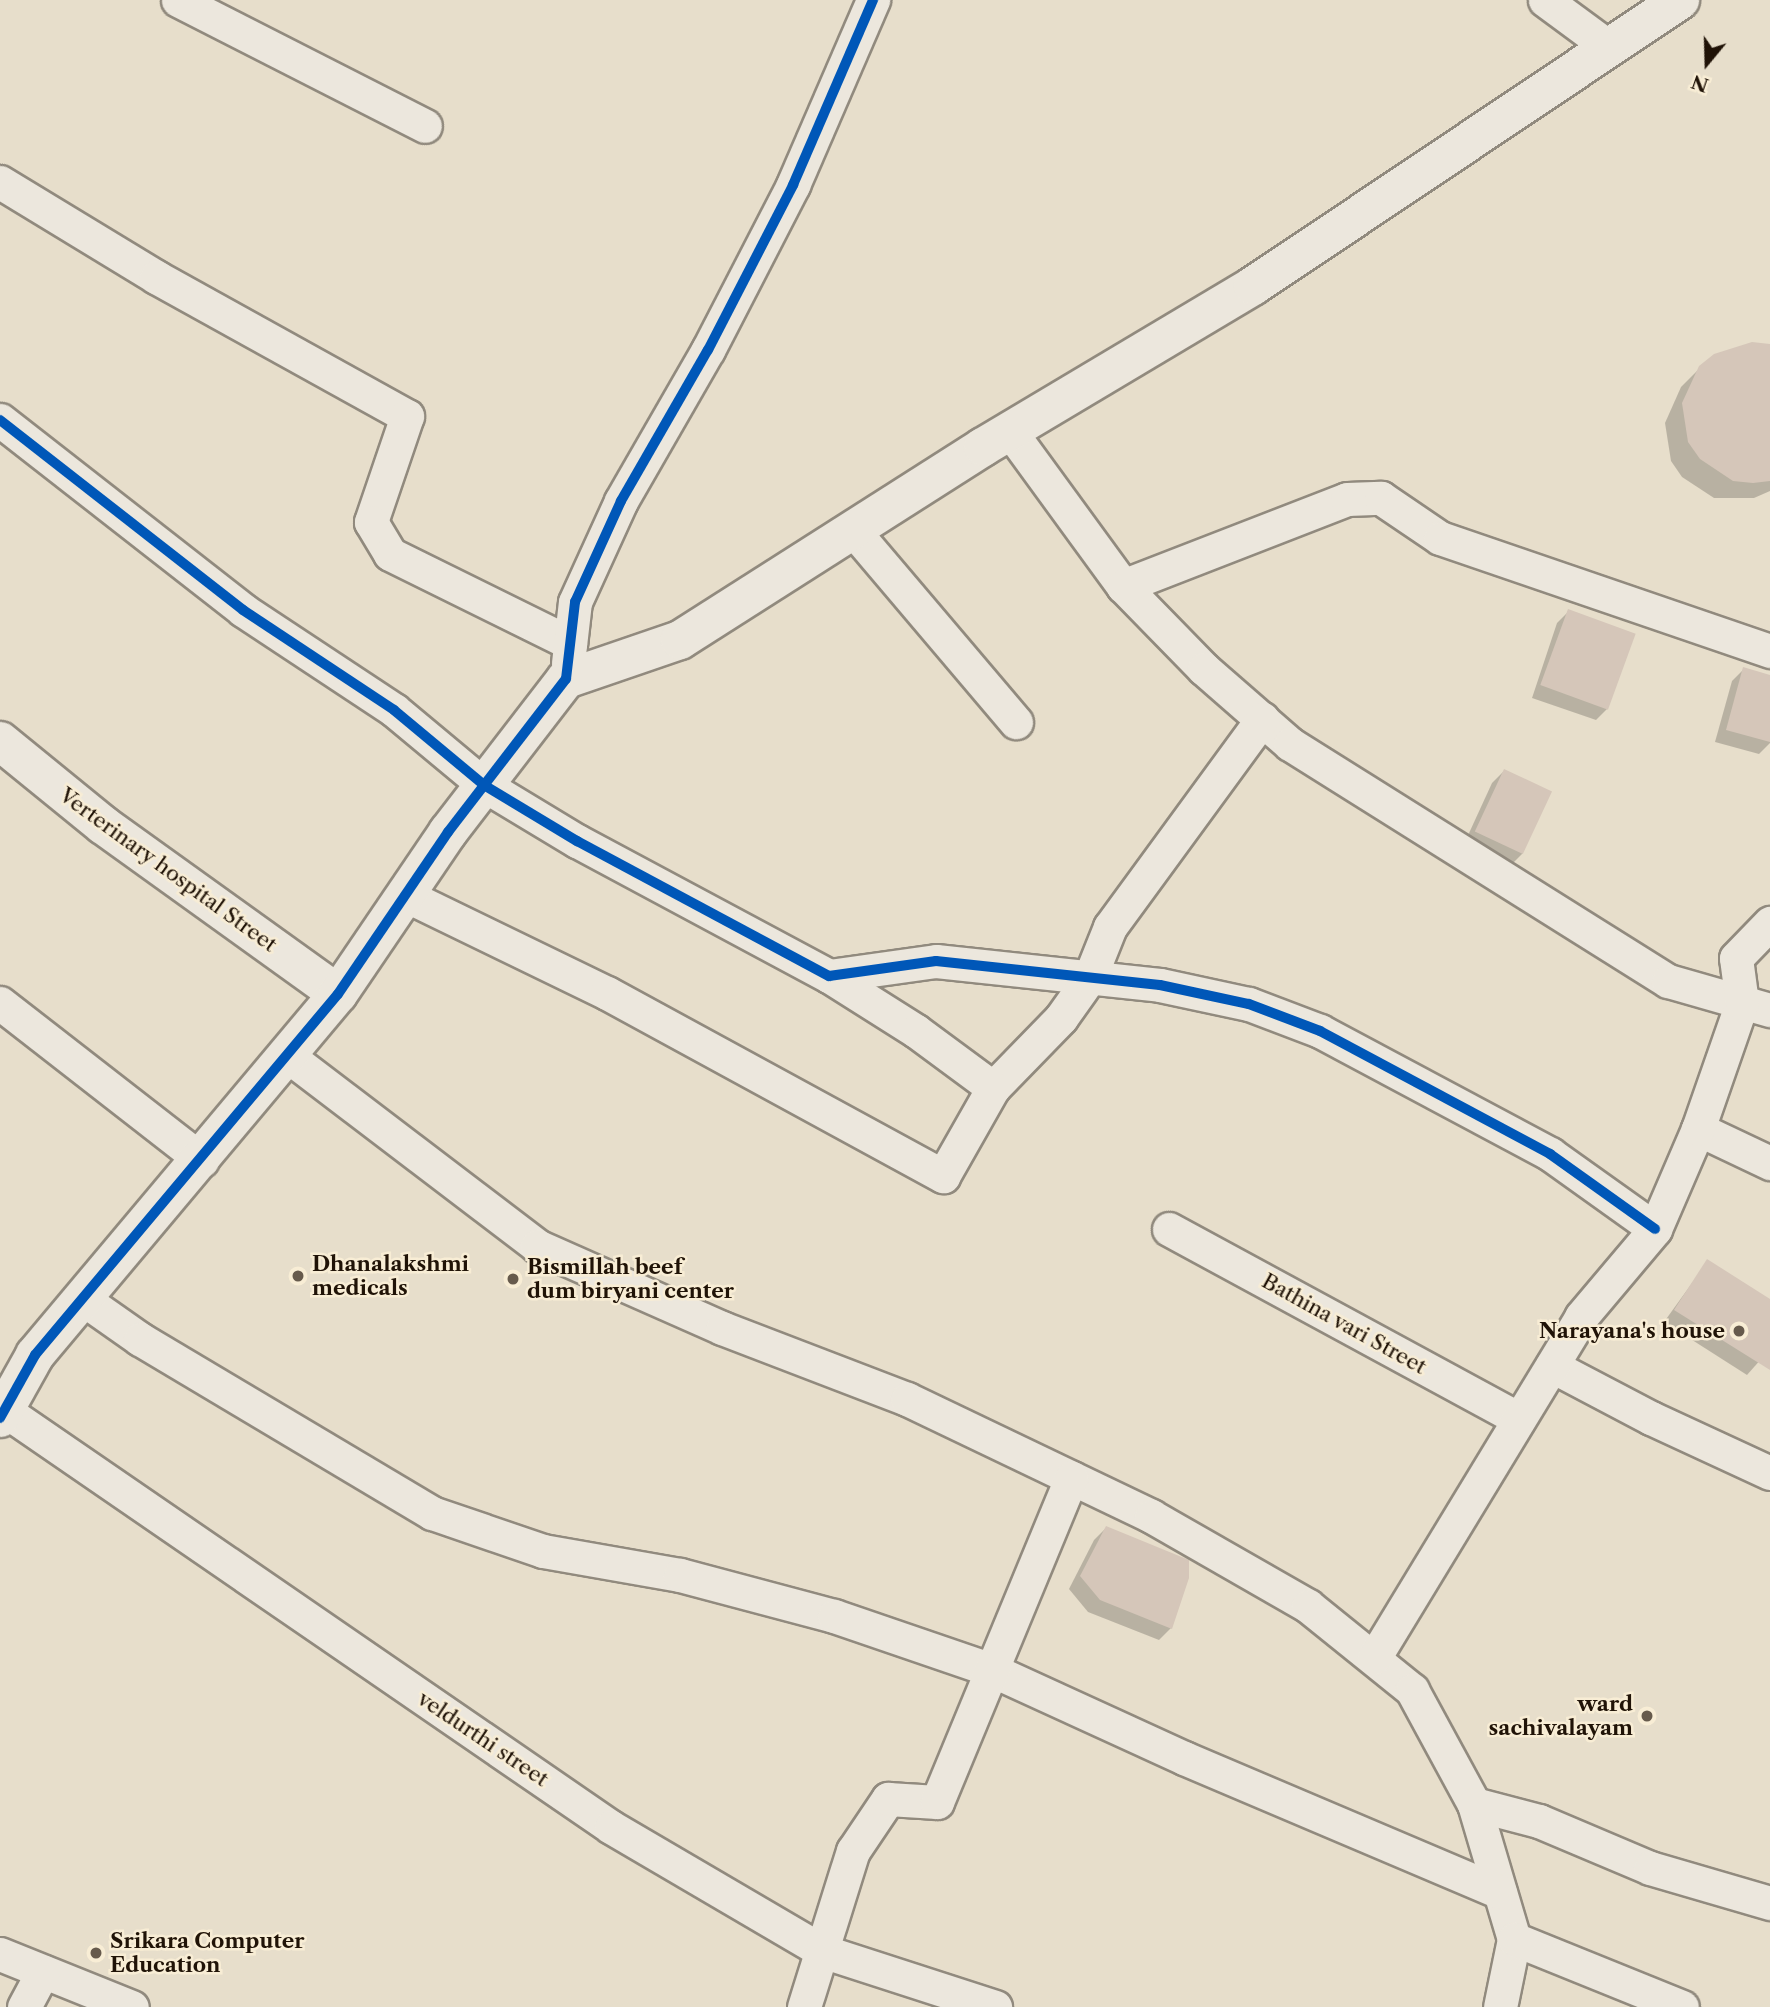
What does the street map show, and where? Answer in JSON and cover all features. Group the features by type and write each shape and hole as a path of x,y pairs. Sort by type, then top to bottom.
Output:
{"street":[{"path":"178,0 425,126"},
{"path":"5,1397 35,1355 202,1160 338,994 568,661 575,602 621,501 708,350 793,185 873,0"},
{"path":"1545,0 1610,48"},
{"path":"0,183 156,277 407,416 371,522 390,554 568,661 680,640 1010,431 1253,286 1680,0"},
{"path":"0,420 243,610 394,710 484,785 601,855 829,976 916,1031 993,1088"},
{"path":"1010,431 1123,586 1204,669 1290,744 1668,981 1756,1007"},
{"path":"1123,586 1347,499 1381,498 1440,538 1770,651"},
{"path":"853,530 1016,722"},
{"path":"405,895 607,993 943,1176 993,1088 1061,1018 1090,977 1110,926 1262,719"},
{"name":"Verterinary hospital Street","path":"0,741 103,825 338,994"},
{"path":"1374,1658 1581,1317 1655,1229 1698,1129 1756,1007 1736,958 1770,923"},
{"path":"829,976 936,961 1160,985 1249,1004 1321,1031 1549,1154 1655,1229"},
{"path":"0,1003 202,1160"},
{"path":"288,1056 537,1247 722,1328 907,1399 1151,1516 1308,1606 1412,1689 1474,1804 1514,1939 1500,2007"},
{"path":"1698,1129 1770,1163"},
{"name":"Bathina vari Street","path":"1169,1229 1519,1419"},
{"path":"83,1299 140,1339 432,1513 543,1551 680,1575 834,1616 992,1670 1184,1758 1500,1892"},
{"path":"1552,1366 1651,1418 1770,1473"},
{"name":"veldurthi street","path":"5,1397 611,1827 821,1951 995,2007"},
{"path":"804,2007 853,1851 888,1799 937,1802 1072,1478"},
{"path":"1474,1804 1539,1821 1650,1868 1770,1903"},
{"path":"1514,1939 1682,2007"},
{"path":"0,1954 132,2007"},
{"path":"24,2007 43,1972"}],"building":[{"path":"1752,342 1770,344 1770,481 1753,483 1733,481 1700,459 1688,442 1682,403 1699,366 1714,354"},
{"path":"1568,609 1636,634 1608,710 1540,685"},
{"path":"1743,667 1770,675 1770,742 1726,730"},
{"path":"1504,769 1552,791 1523,854 1475,832"},
{"name":"Narayana's house","path":"1707,1259 1770,1299 1770,1370 1674,1310"},
{"path":"1106,1526 1189,1560 1189,1578 1172,1629 1100,1600 1080,1576"}],"cycle path":[{"path":"0,1418 35,1355 338,994 448,832 566,679 575,602 621,501 708,350 793,185 873,0"},
{"path":"0,420 243,610 394,710 484,785 577,841 829,976 936,961 1160,985 1249,1004 1320,1031 1550,1154 1655,1229"}],"place":[{"name":"Dhanalakshmi medicals","path":"298,1276"},
{"name":"Bismillah beef dum biryani center","path":"513,1279"},
{"name":"Narayana's house","path":"1739,1331"},
{"name":"ward sachivalayam","path":"1647,1716"},
{"name":"Srikara Computer Education","path":"96,1953"}]}
